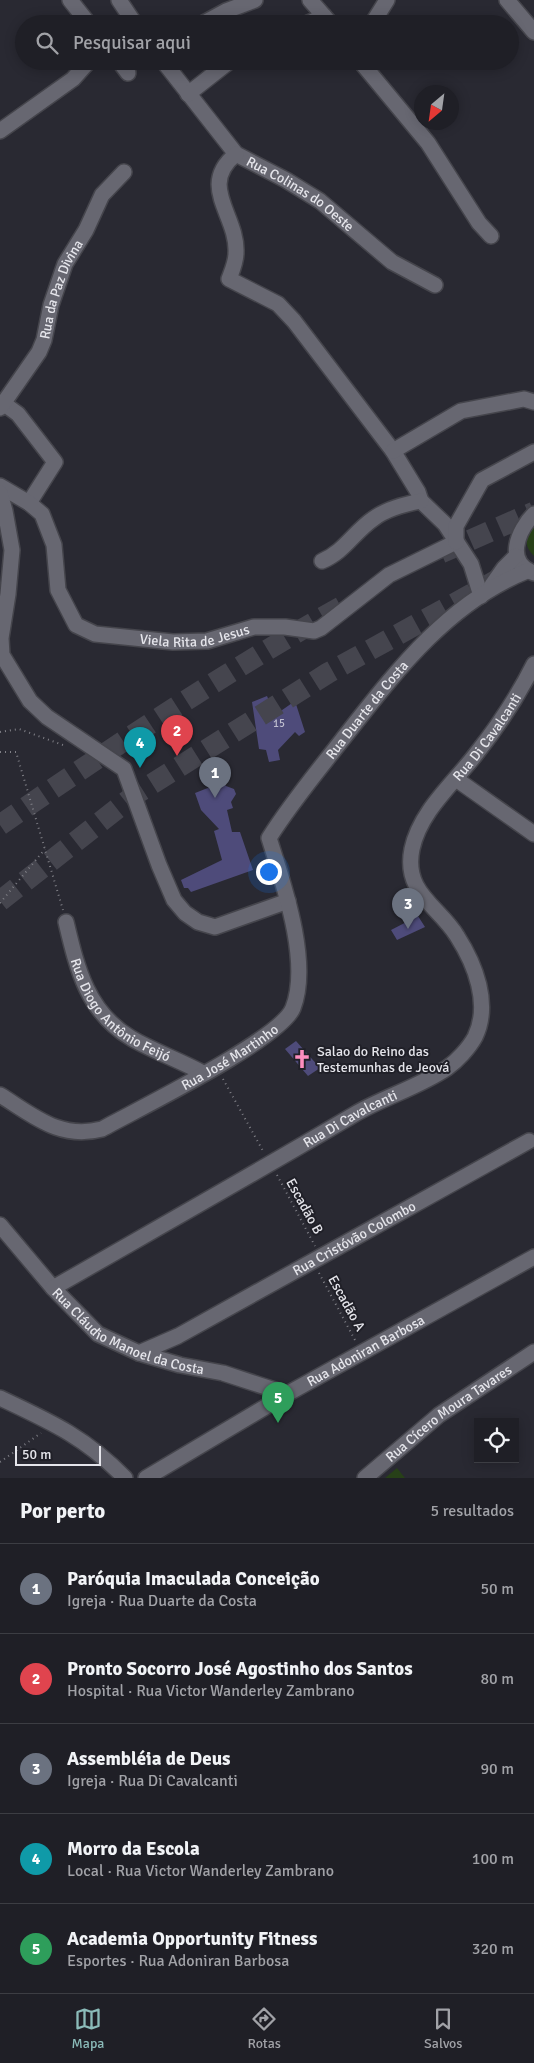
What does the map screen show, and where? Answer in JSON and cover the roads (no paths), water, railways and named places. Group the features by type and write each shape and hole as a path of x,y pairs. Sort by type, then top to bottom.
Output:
{"street":[{"path":"70,0 82,15"},
{"path":"119,0 129,15"},
{"path":"219,15 255,0"},
{"path":"310,0 324,15"},
{"path":"378,15 387,0"},
{"path":"507,0 534,32"},
{"path":"0,131 73,79 81,70"},
{"name":"Rua Colinas do Oeste","path":"170,70 236,154 286,180 320,201 392,262 434,285"},
{"path":"188,94 219,70"},
{"path":"367,70 428,143 479,223 491,236"},
{"path":"236,154 225,163 219,173 218,186 235,242 236,252 229,279 278,304 393,451 418,492 421,501 445,524 470,564 484,593"},
{"name":"Rua da Paz Divina","path":"2,406 39,352 44,340 51,305 65,264 86,230 102,195 124,172"},
{"path":"393,451 461,411 524,399 534,402"},
{"path":"2,406 18,414 55,462 29,503"},
{"path":"456,542 456,526 482,480 534,452"},
{"name":"Viela Rita de Jesus","path":"0,486 29,503 42,514 54,545 58,590 76,625 95,634 163,641 207,642 239,630 266,626 314,631 322,628 389,575 456,542"},
{"path":"0,493 6,511 12,550 1,638 2,655 30,701 47,716 124,769 166,882 174,900 185,914 198,922 215,927 288,901"},
{"path":"322,561 340,552 378,515 406,504 421,501"},
{"path":"531,572 516,556 516,546 520,532 534,514"},
{"name":"Rua Duarte da Costa","path":"484,593 516,556"},
{"name":"Rua Duarte da Costa","path":"269,838 292,804 400,666 426,640 484,593 507,579 531,572"},
{"name":"Rua Di Cavalcanti","path":"53,1288 271,1164 358,1112 447,1068 475,1037 481,1015 479,982 456,934 429,906 410,871 412,848 424,818 517,698 534,664"},
{"path":"456,779 534,834"},
{"name":"Rua José Martinho","path":"0,1095 50,1126 86,1133 102,1129 209,1070 268,1035 281,1025 292,1010 300,972 288,901 269,838"},
{"name":"Rua Diogo Antônio Feijó","path":"66,922 77,968 86,991 99,1012 113,1026 132,1038 209,1070"},
{"name":"Rua Cristóvão Colombo","path":"139,1353 178,1336 529,1141"},
{"name":"Rua Cláudio Manoel da Costa","path":"0,1225 53,1288 98,1334 139,1353 167,1362 223,1374 287,1394"},
{"name":"Rua Adoniran Barbosa","path":"146,1478 287,1394 363,1354 534,1257"},
{"path":"167,1362 178,1336"},
{"name":"Rua Cícero Moura Tavares","path":"365,1478 439,1415 534,1352"},
{"path":"0,1398 54,1423 87,1444 125,1478"}],"tunnel":[{"path":"441,553 534,512"},
{"path":"0,901 136,794 328,673 508,574 534,564"},
{"path":"0,825 171,710 259,655 348,603"}],"place":[{"name":"Pronto Socorro José Agostinho dos Santos","path":"177,756"},
{"name":"Morro da Escola","path":"140,768"},
{"name":"Paróquia Imaculada Conceição","path":"215,798"},
{"name":"Assembléia de Deus","path":"408,929"},
{"name":"Salao do Reino das Testemunhas de Jeová","path":"302,1059"},
{"name":"Academia Opportunity Fitness","path":"278,1423"}]}
